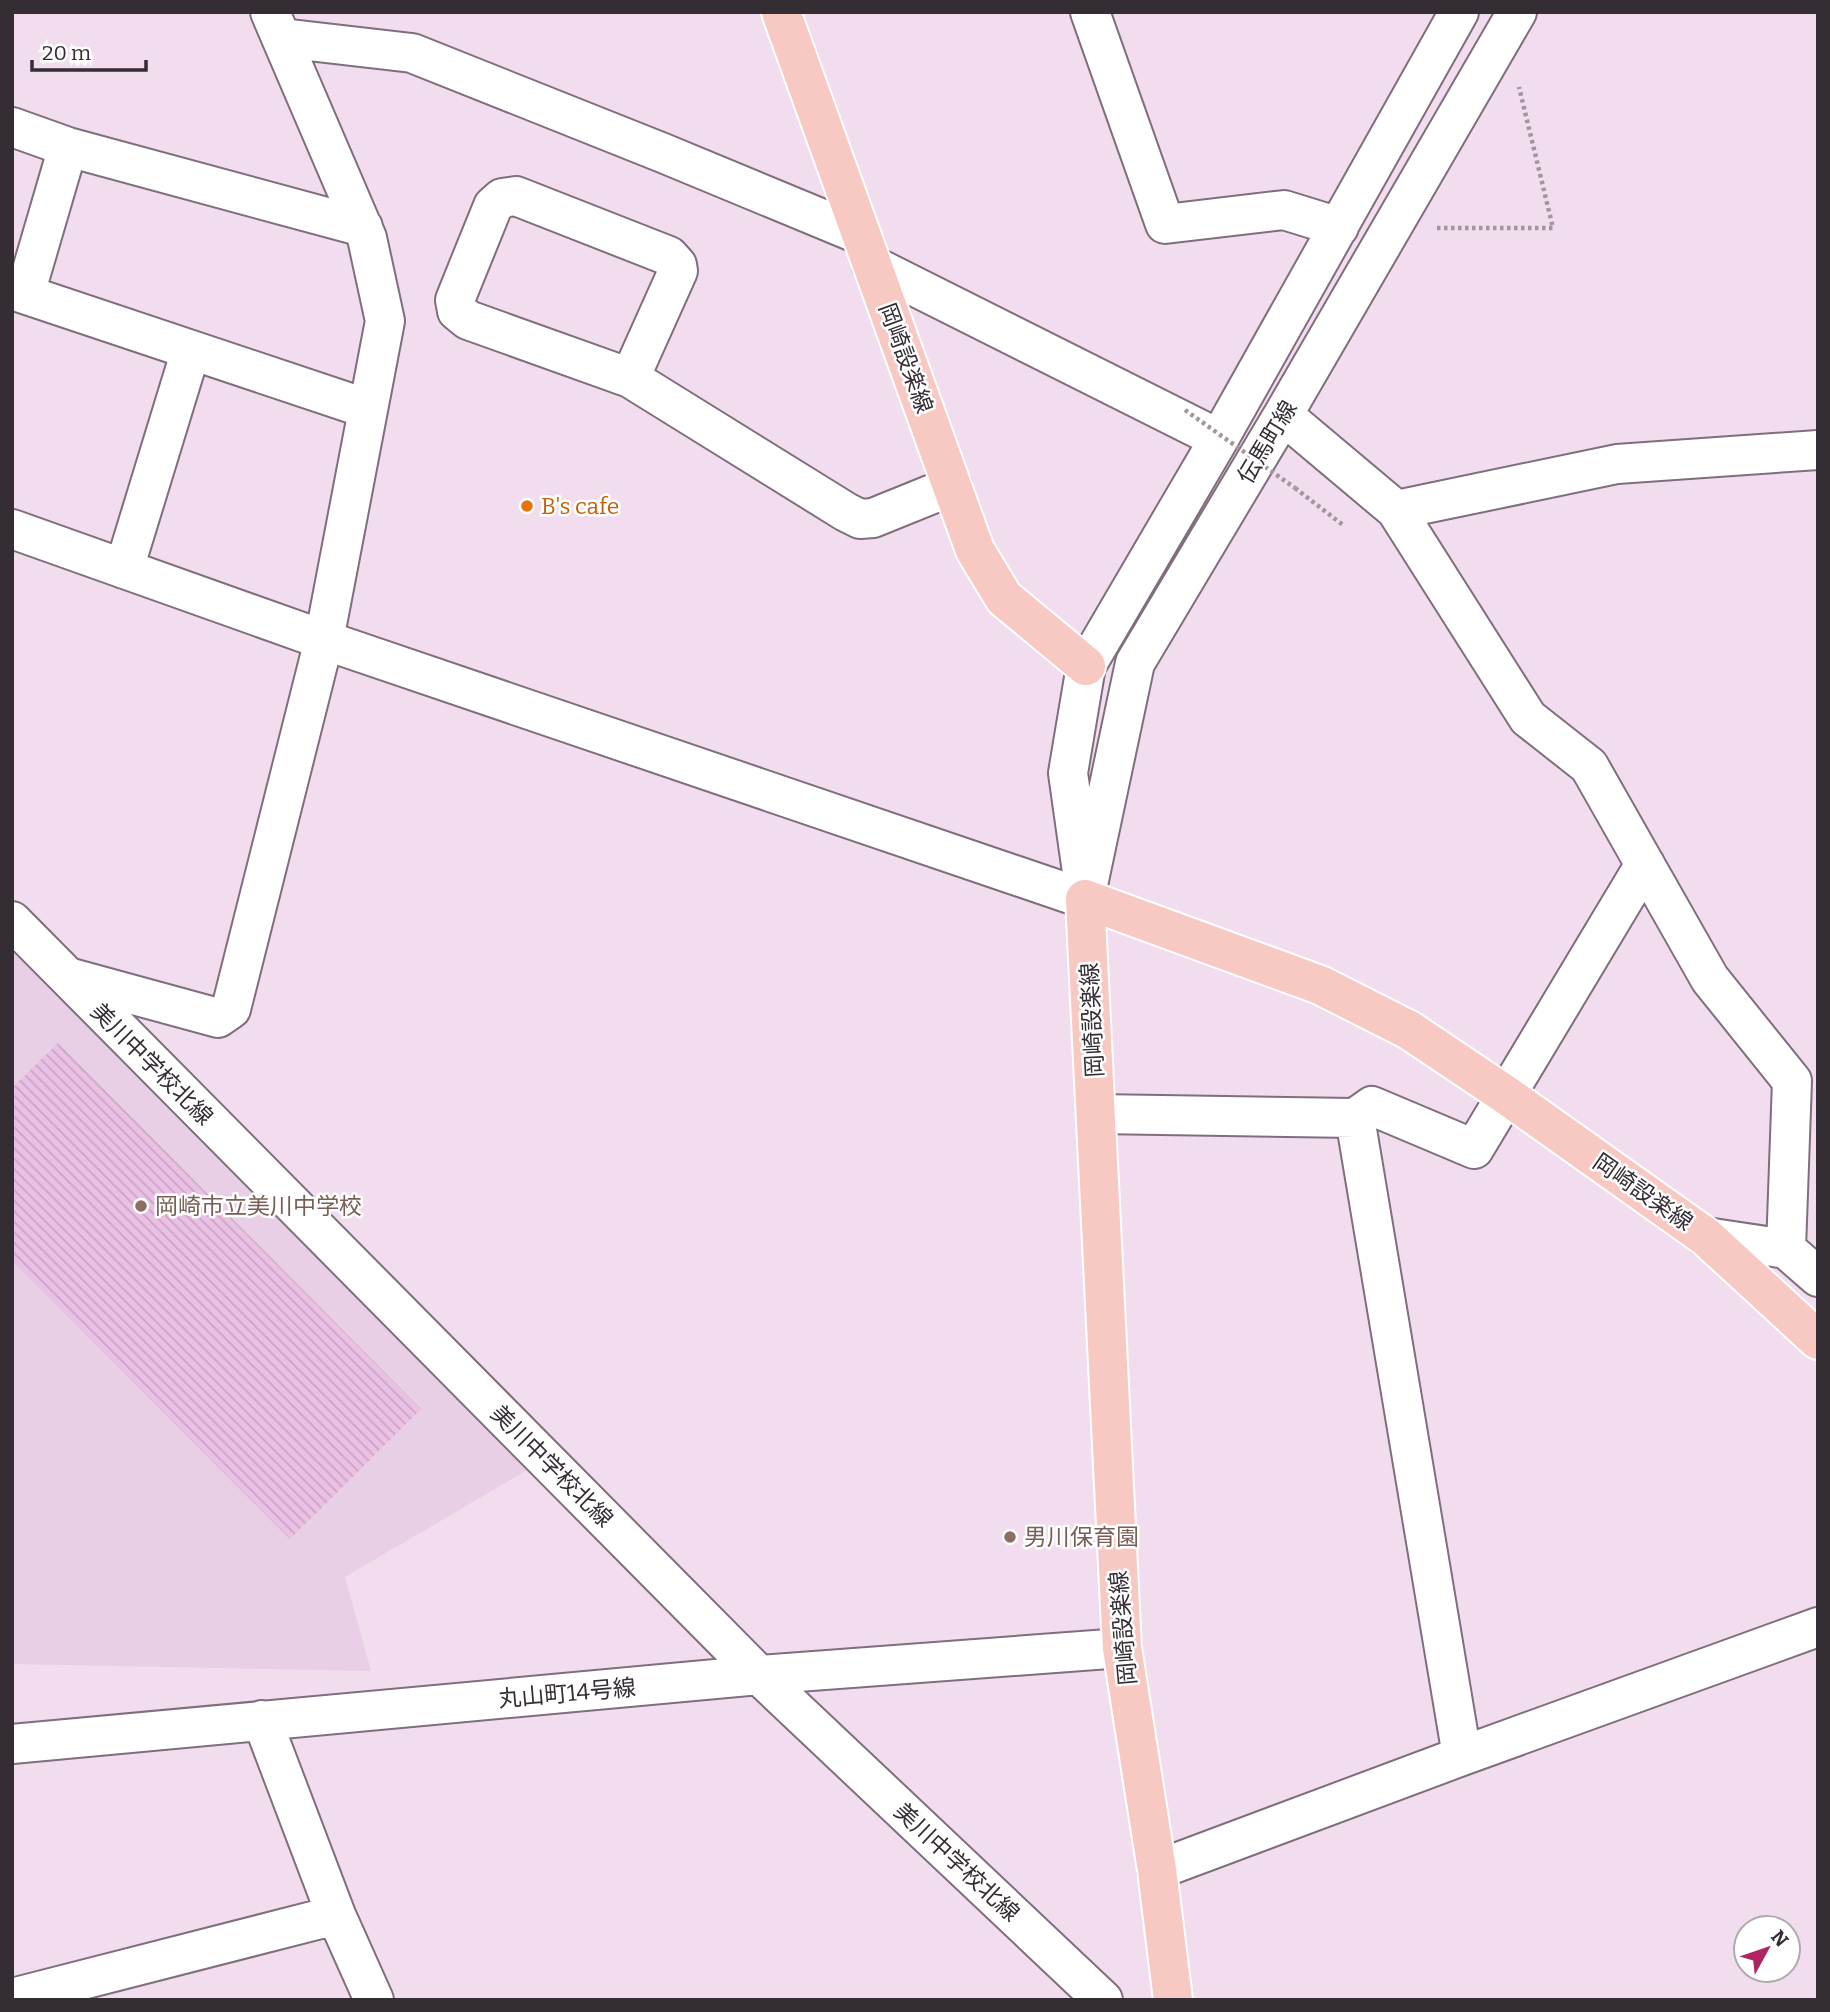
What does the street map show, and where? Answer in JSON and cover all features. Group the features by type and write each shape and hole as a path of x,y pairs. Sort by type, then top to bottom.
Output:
{"main road":[{"name":"岡崎設楽線","path":"780,12 975,550 1004,598 1086,666"},
{"name":"岡崎設楽線","path":"1173,2000 1157,1870 1122,1648 1086,899 1320,985 1409,1030 1506,1095 1706,1237 1818,1339"}],"street":[{"path":"1090,12 1165,224 1284,209 1339,227"},
{"name":"伝馬町線","path":"1086,666 1219,439 1459,12"},
{"name":"伝馬町線","path":"1086,899 1136,663 1511,22"},
{"path":"276,25 412,53 663,153 867,250 1219,439"},
{"path":"66,977 218,1018 231,1009 324,640 385,321 363,227 276,25"},
{"path":"12,127 68,147 363,227"},
{"path":"68,147 19,292 368,409"},
{"path":"630,378 678,271 677,265 669,256 516,196 502,198 493,206 455,300 457,311 468,320 630,378 860,519 873,518 952,486"},
{"path":"124,569 191,350"},
{"path":"1283,415 1396,510 1528,718 1589,766 1710,979 1792,1081 1786,1250"},
{"path":"1396,510 1617,464 1818,450"},
{"path":"12,529 324,640 1086,899 1068,773 1086,666"},
{"path":"1097,1114 1355,1118 1372,1106 1474,1149 1645,864"},
{"name":"美川中学校北線","path":"12,921 759,1675 1103,2000"},
{"path":"1355,1118 1462,1756"},
{"path":"1706,1237 1786,1250 1818,1277"},
{"path":"1157,1870 1818,1626"},
{"name":"丸山町14号線","path":"12,1744 759,1675 1122,1648"},
{"path":"262,1720 337,1915 374,2000"},
{"path":"12,1998 337,1915"}],"path":[{"path":"1391,228 1553,228 1511,22"},
{"path":"1185,410 1343,525"}],"shaded area":[{"name":"岡崎市立美川中学校","path":"12,943 529,1469 345,1577 371,1671 12,1664"}],"building":[{"path":"58,1043 421,1409 290,1539 12,1260 12,1088"}],"place":[{"name":"B's cafe","path":"527,506"},
{"name":"岡崎市立美川中学校","path":"141,1206"},
{"name":"男川保育園","path":"1010,1537"}]}
